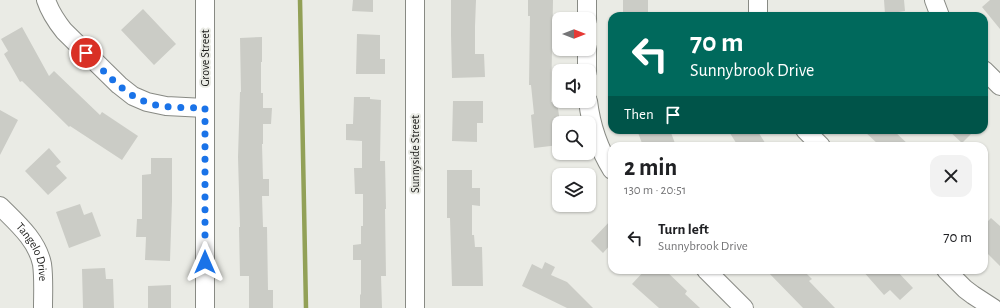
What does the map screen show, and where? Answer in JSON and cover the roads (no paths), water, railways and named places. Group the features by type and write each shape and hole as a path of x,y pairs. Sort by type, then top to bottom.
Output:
{"street":[{"path":"46,0 50,12 64,31 119,85 133,96 146,102 166,106 205,108"},
{"name":"Grove Street","path":"205,0 205,308"},
{"name":"Sunnyside Street","path":"415,0 415,308"},
{"path":"586,0 587,12"},
{"path":"758,0 758,12"},
{"path":"934,0 938,12"},
{"path":"988,74 1000,86"},
{"path":"589,108 595,134 608,162"},
{"path":"809,134 817,142"},
{"name":"Tangelo Drive","path":"0,206 34,243 42,264 43,308"},
{"path":"710,274 744,308"},
{"path":"950,274 965,289 993,308"}],"waterway":[{"path":"300,0 306,308"}]}
